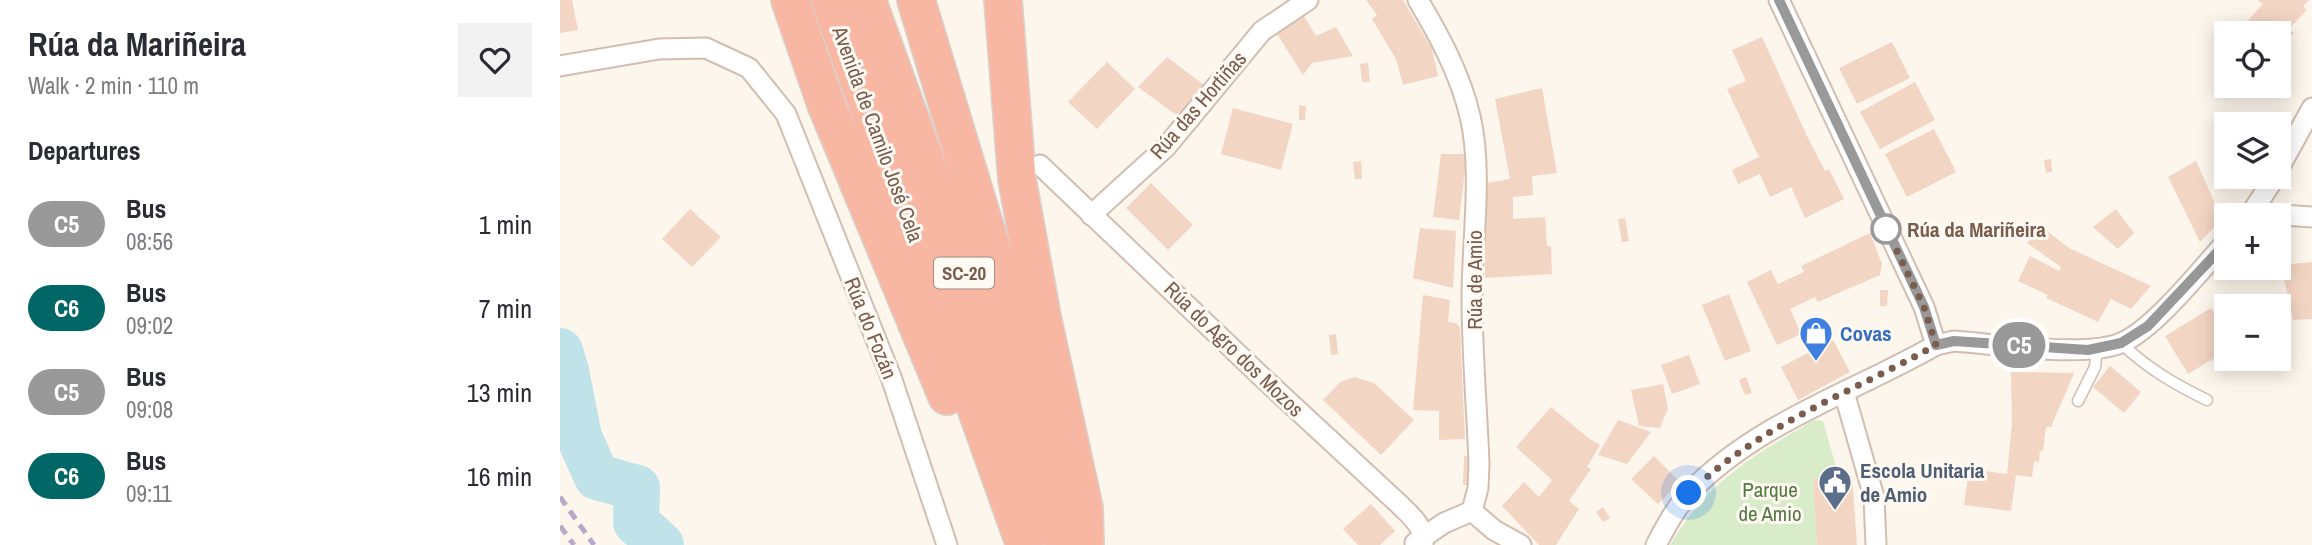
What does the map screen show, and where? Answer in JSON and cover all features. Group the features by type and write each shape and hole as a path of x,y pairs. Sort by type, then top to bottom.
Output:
{"highway":[{"path":"776,0 826,104 951,405 988,443"},
{"path":"790,0 826,104"},
{"name":"Avenida de Camilo José Cela","path":"830,0 1025,545"},
{"name":"Avenida de Camilo José Cela","path":"867,0 1078,544"},
{"path":"916,0 931,43 1078,544"},
{"path":"1003,0 1017,178 1042,317 1084,508 1078,544"}],"street":[{"name":"Rúa das Hortiñas","path":"1091,215 1166,147 1262,31 1308,0"},
{"name":"Rúa de Amio","path":"1418,0 1443,42 1462,86 1471,119 1476,154 1472,299 1479,464 1478,488 1472,511"},
{"path":"1779,0 1924,307 1936,345"},
{"name":"Rúa do Fozán","path":"560,66 659,49 706,48 749,68 786,114 891,377 947,545"},
{"path":"2291,146 2312,108"},
{"name":"Rúa do Agro dos Mozos","path":"1040,165 1401,505 1419,525 1420,542"},
{"path":"2291,216 2312,217"},
{"path":"1656,545 1669,520 1689,493 1714,469 1769,431 1844,392 1936,345 1954,341 2088,350 2121,343 2148,326 2214,255"},
{"path":"1844,392 1874,497 1876,545"},
{"path":"1420,542 1444,523 1472,511 1494,530 1521,545"}],"lane":[{"path":"2121,343 2164,379 2207,400"},
{"path":"2078,401 2095,367 2097,348"}],"green space":[{"name":"Parque de Amio","path":"1814,420 1823,421 1839,477 1813,479 1817,545 1670,545 1700,504 1733,472"}],"building":[{"path":"560,0 572,0 578,30 560,33"},
{"path":"1366,0 1403,0 1432,49 1438,76 1403,85 1396,59 1372,19 1377,15"},
{"path":"2257,0 2309,0 2303,6 2307,10 2291,27 2291,21 2247,21 2263,4"},
{"path":"1302,13 1316,36 1336,27 1353,56 1312,63 1303,75 1274,29"},
{"path":"1762,37 1807,136 1825,171 1829,169 1844,199 1805,218 1791,187 1770,197 1760,174 1738,184 1732,170 1759,157 1727,89 1746,81 1732,50"},
{"path":"1892,42 1910,78 1857,104 1839,68"},
{"path":"1167,57 1204,85 1179,117 1138,87"},
{"path":"1107,62 1135,89 1097,129 1068,102"},
{"path":"1368,63 1370,82 1362,82 1360,64"},
{"path":"1915,82 1935,120 1880,149 1860,112"},
{"path":"1542,88 1557,173 1532,176 1533,195 1513,197 1513,219 1545,217 1547,246 1551,246 1552,274 1485,278 1486,183 1510,179 1495,99"},
{"path":"1299,105 1306,106 1305,120 1299,120"},
{"path":"1233,108 1293,124 1281,170 1221,154"},
{"path":"1934,129 1956,172 1907,197 1885,154"},
{"path":"1441,154 1467,154 1459,220 1433,217"},
{"path":"2051,159 2052,172 2046,173 2044,160"},
{"path":"1361,161 1362,179 1355,179 1353,162"},
{"path":"2196,161 2215,203 2214,227 2200,242 2168,177"},
{"path":"1151,183 1193,225 1168,250 1126,208"},
{"path":"690,209 721,237 692,267 662,239"},
{"path":"2116,209 2134,233 2118,249 2093,227"},
{"path":"1625,218 1629,241 1622,242 1618,219"},
{"path":"2042,227 2069,248 2151,286 2131,309 2111,299 2098,322 2046,298 2048,295 2018,281 2030,256 2059,271 2061,267 2027,243"},
{"path":"1420,228 1456,231 1453,288 1413,278"},
{"path":"1870,233 1882,264 1880,275 1818,302 1815,297 1790,309 1801,334 1777,345 1747,282 1771,270 1778,284 1804,272 1801,266"},
{"path":"2312,262 2312,319 2293,320 2291,294 2287,294 2284,280 2291,280 2291,264"},
{"path":"1880,290 1888,290 1887,306 1880,306"},
{"path":"1729,294 1751,351 1725,361 1702,305"},
{"path":"1423,295 1450,300 1448,322 1456,323 1460,327 1465,439 1439,440 1439,411 1413,410"},
{"path":"2211,308 2214,313 2214,358 2188,374 2165,336"},
{"path":"1336,334 1338,354 1331,355 1329,335"},
{"path":"1833,340 1850,372 1798,400 1781,367"},
{"path":"1689,355 1700,384 1672,394 1661,365"},
{"path":"2110,366 2141,392 2124,413 2093,387"},
{"path":"2011,372 2074,373 2051,427 2046,427 2043,451 2040,450 2039,462 2034,461 2032,477 2016,475 2011,511 1964,505 1969,469 2007,474 2012,424"},
{"path":"1355,377 1374,383 1414,420 1381,455 1323,400 1340,382"},
{"path":"1746,377 1752,393 1745,395 1739,380"},
{"path":"1663,384 1668,408 1660,428 1639,426 1631,390"},
{"path":"1551,407 1600,445 1587,467 1591,469 1569,501 1579,509 1556,545 1539,545 1502,506 1524,482 1539,497 1552,480 1516,447"},
{"path":"1618,420 1651,432 1627,464 1598,455"},
{"path":"1464,456 1470,456 1470,485 1463,485"},
{"path":"1654,456 1680,482 1658,504 1631,479"},
{"name":"Escola Unitaria de Amio","path":"1852,476 1857,545 1817,545 1813,479"},
{"path":"1371,504 1395,531 1380,545 1358,545 1343,529"},
{"path":"1603,507 1610,518 1603,522 1596,512"}],"waterway":[{"path":"560,351 579,437 597,477 637,488 636,522 661,545"}],"railway":[{"path":"560,497 594,545"},
{"path":"560,526 574,545"}],"bus line":[{"name":"C5","path":"1779,0 1924,307 1936,345 1954,341 2088,350 2121,343 2148,326 2214,256"}],"place":[{"name":"Rúa da Mariñeira","path":"1886,229"},
{"name":"Covas","path":"1816,363"},
{"name":"Escola Unitaria de Amio","path":"1835,512"}],"route":[{"path":"1689,493 1714,469 1769,431 1936,345 1924,307 1883,222 1886,229"}]}
